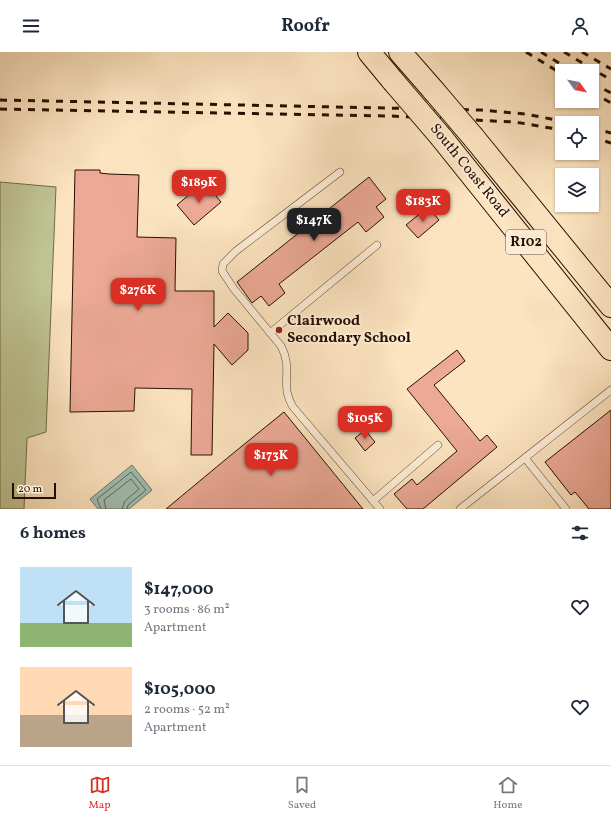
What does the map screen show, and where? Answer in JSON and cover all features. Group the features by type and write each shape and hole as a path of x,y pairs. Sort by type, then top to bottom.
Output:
{"highway":[{"name":"South Coast Road","path":"369,52 441,137 611,349"},
{"name":"South Coast Road","path":"400,52 474,138 611,306"}],"lane":[{"path":"340,172 236,251 223,264 222,271 287,357 286,385 288,398 304,421 380,509"},
{"path":"270,333 377,245"},
{"path":"460,509 611,390"},
{"path":"373,501 438,445"},
{"path":"525,458 566,509"}],"green space":[{"path":"0,182 56,187 46,432 27,438 24,509 0,509"}],"water":[{"path":"132,465 152,490 129,509 98,509 90,499"}],"building":[{"path":"75,170 100,170 100,173 139,175 137,237 176,238 175,291 214,291 214,327 228,313 248,333 248,350 232,365 214,344 212,455 191,455 192,389 135,388 134,411 70,412"},
{"path":"369,177 386,199 376,207 384,217 366,232 358,222 279,284 285,293 269,306 261,296 252,303 237,282"},
{"path":"204,182 221,202 194,225 177,205"},
{"path":"428,207 439,220 418,238 406,225"},
{"path":"457,350 465,361 434,385 480,441 487,435 497,447 423,509 407,509 394,494 412,479 417,485 457,451 407,389"},
{"path":"611,410 611,509 589,509 575,492 571,495 545,462"},
{"path":"284,412 363,509 166,509 231,455"},
{"path":"365,430 375,442 365,451 355,438"}],"railway":[{"path":"526,52 555,70"},
{"path":"541,52 561,64"},
{"path":"564,52 611,80"},
{"path":"582,52 611,69"},
{"path":"599,87 611,93"},
{"path":"599,96 611,103"},
{"path":"0,100 481,110 525,114 555,120"},
{"path":"0,109 390,116 515,122 555,129"},
{"path":"599,130 611,133"},
{"path":"599,139 611,143"}],"place":[{"name":"Clairwood Secondary School","path":"279,330"}]}
